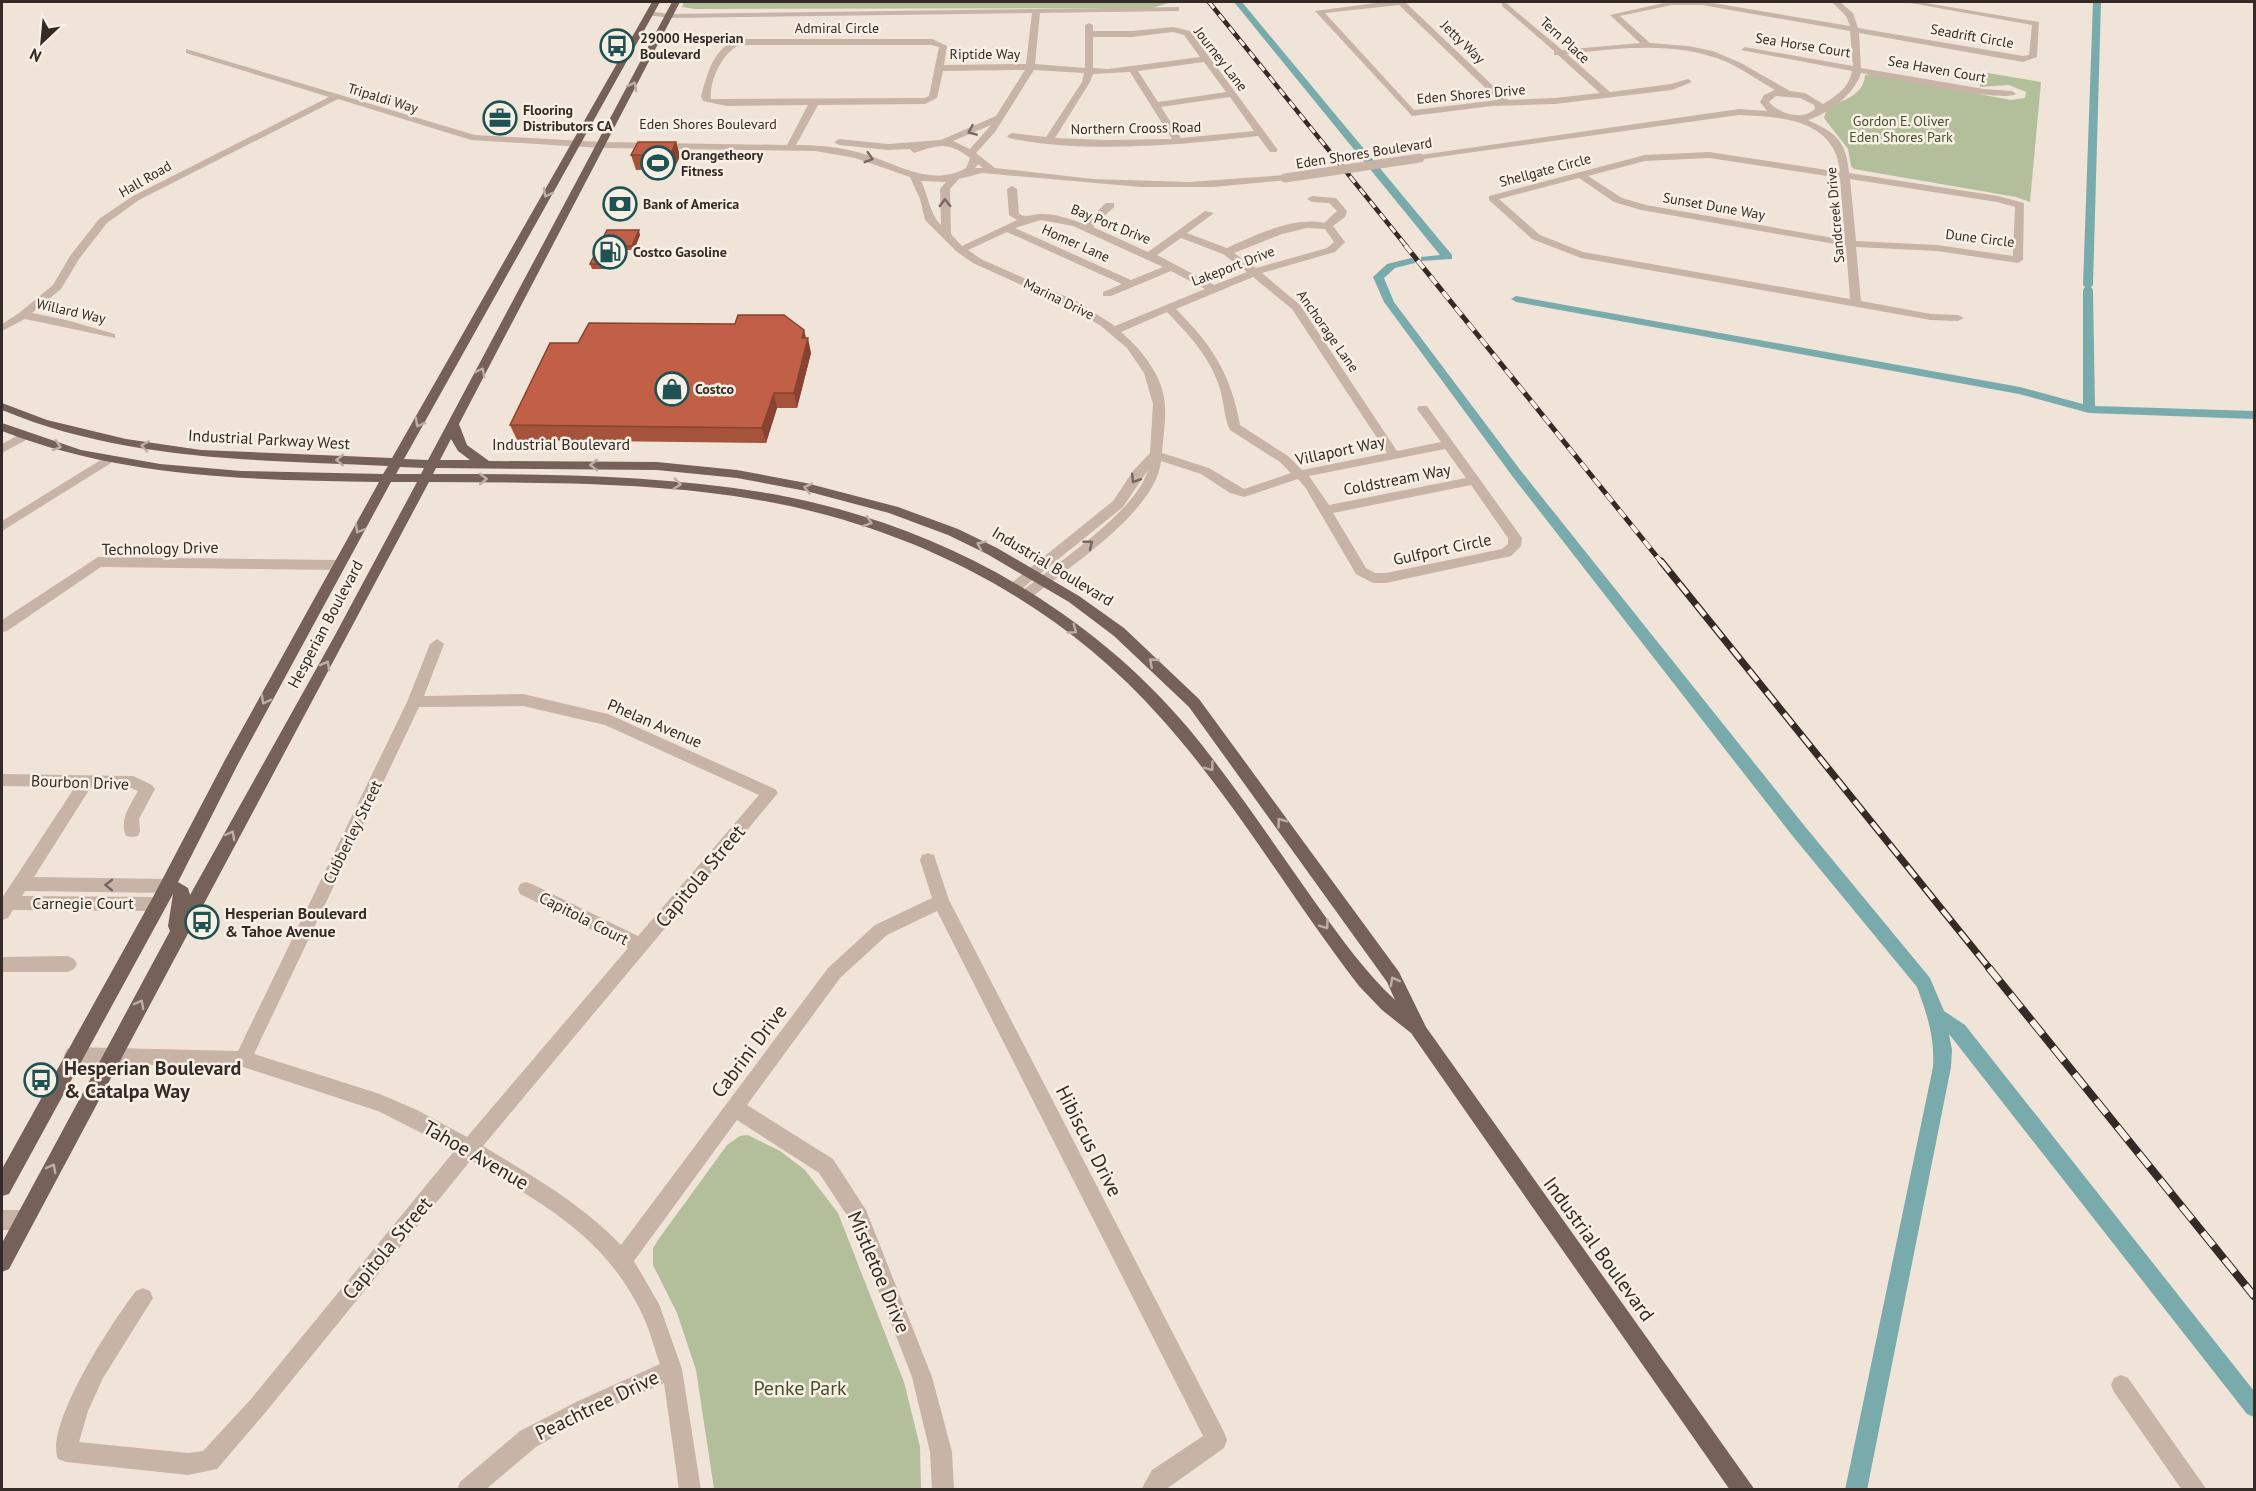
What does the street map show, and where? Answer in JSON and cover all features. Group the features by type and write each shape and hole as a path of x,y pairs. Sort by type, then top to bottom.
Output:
{"main road":[{"name":"Hesperian Boulevard","path":"2,1187 158,904 231,762 338,565 656,2"},
{"name":"Hesperian Boulevard","path":"2,1262 172,944 341,637 676,2"},
{"name":"Industrial Parkway West","path":"2,406 43,423 94,435 201,454 398,461"},
{"path":"453,424 456,439 463,451 493,465"},
{"path":"2,427 24,436 107,460 184,473 388,478"},
{"name":"Industrial Boulevard","path":"398,461 432,464 657,466 737,474 806,487 924,520 992,551 1038,577 1119,632 1194,703 1393,977 1420,1033 1744,1490"},
{"name":"Industrial Boulevard","path":"388,478 649,481 728,490 795,502 853,517 910,537 975,566 1020,592 1084,638 1140,686 1199,752 1367,984 1420,1033"},
{"path":"167,886 178,888 182,893 172,944"}],"street":[{"name":"Eden Shores Drive","path":"1401,2 1319,11 1412,113 1505,102 1555,101 1672,87 1688,82"},
{"name":"Jetty Way","path":"1401,2 1505,102"},
{"path":"1647,44 1614,15 1672,3 1690,2 1854,30"},
{"path":"1794,117 1818,112 1847,93 1856,81 1852,18 1836,2"},
{"name":"Seadrift Circle","path":"1854,30 2023,58 2033,57 2036,24 1909,2"},
{"name":"Tern Place","path":"1505,4 1607,94"},
{"path":"650,13 1036,12 1147,21 1176,9"},
{"path":"973,155 1001,116 1029,70 1036,12"},
{"name":"Journey Lane","path":"1089,34 1147,21 1187,33 1273,150"},
{"path":"1048,141 1086,82 1089,72 1089,22"},
{"name":"Admiral Circle","path":"739,42 936,42 943,46 940,68 937,90 933,98 927,101 714,103 704,97 723,51 728,46 739,42"},
{"path":"1557,52 1647,44 1689,48 1719,57 1748,70 1761,81 1787,93 1816,102 1818,112"},
{"name":"Sea Horse Court","path":"1745,50 1856,68"},
{"name":"Tripaldi Way","path":"189,51 474,138 501,142 575,142"},
{"name":"Riptide Way","path":"940,68 1081,74 1133,70 1206,59"},
{"name":"Sea Haven Court","path":"1856,68 1984,92 2012,94"},
{"path":"1133,70 1179,143"},
{"path":"1761,81 1769,108 1780,114"},
{"name":"Eden Shores Boulevard","path":"1739,112 1773,94 1787,93"},
{"path":"1802,96 1847,93"},
{"path":"1157,105 1233,94"},
{"name":"Hall Road","path":"2,328 23,315 57,287 74,258 103,221 136,198 335,97"},
{"path":"793,142 814,103"},
{"name":"Eden Shores Boulevard","path":"793,142 839,151 934,179 991,169 1066,180 1155,185 1229,183 1285,178 1739,112 1794,117"},
{"name":"Sandcreek Drive","path":"1818,112 1824,130"},
{"path":"941,144 1001,116"},
{"name":"Sandcreek Drive","path":"1794,117 1824,130 1836,141 1841,150 1856,305"},
{"name":"Northern Crooss Road","path":"1012,136 1082,144 1179,143 1261,133"},
{"name":"Eden Shores Boulevard","path":"575,142 793,142 866,146 941,144"},
{"path":"941,144 959,146 973,155 975,164 945,189 946,234"},
{"path":"910,173 903,165 904,159 909,153 923,146"},
{"path":"1751,159 1752,147"},
{"name":"Eden Shores Boulevard","path":"973,155 991,169"},
{"name":"Shellgate Circle","path":"1845,174 1751,159 1708,155 1670,156 1645,158 1492,198 1536,237 1581,255 1856,305"},
{"name":"Marina Drive","path":"910,173 925,199 930,220 961,250 977,261 1093,314 1116,330 1146,365 1156,385 1160,405 1160,429 1155,455"},
{"name":"Sunset Dune Way","path":"1580,174 1618,200 1645,208 1851,244"},
{"name":"Dune Circle","path":"1845,174 1998,199 2020,205 2018,260 1937,248 1851,244"},
{"path":"1012,189 1014,215 1026,221"},
{"path":"1312,199 1332,200 1342,211 1341,215 1326,226"},
{"path":"1085,229 1110,205"},
{"path":"1149,256 1209,213"},
{"name":"Bay Port Drive","path":"961,250 1026,221 1053,216 1173,266 1213,289"},
{"name":"Lakeport Drive","path":"1116,330 1255,272 1335,248 1340,240 1326,226 1315,224 1298,227 1227,252"},
{"name":"Homer Lane","path":"1009,229 1132,284"},
{"name":"Anchorage Lane","path":"1180,234 1227,252 1255,272 1296,307 1394,455"},
{"path":"1107,294 1173,266"},
{"path":"1856,305 1931,317 1958,318"},
{"name":"Gulfport Circle","path":"1170,308 1195,332 1211,354 1224,379 1231,401 1233,427 1284,459 1300,474 1327,510 1361,571 1373,578 1386,578 1506,553 1514,546 1515,538 1423,409"},
{"name":"Willard Way","path":"23,315 66,322 111,336"},
{"path":"2,449 24,436"},
{"name":"Villaport Way","path":"1155,455 1205,471 1241,493 1300,474 1447,445"},
{"path":"1020,592 1118,504 1137,474 1155,455"},
{"path":"2,527 107,460"},
{"name":"Coldstream Way","path":"1327,510 1473,481"},
{"name":"Technology Drive","path":"2,627 99,562 338,565"},
{"name":"Cubberley Street","path":"243,1059 414,702 438,644"},
{"name":"Phelan Avenue","path":"414,702 523,700 608,720 770,793"},
{"name":"Bourbon Drive","path":"2,780 133,782 147,789 131,819 132,831"},
{"path":"5,908 87,781"},
{"name":"Capitola Street","path":"143,1298 126,1318 97,1371 70,1426 66,1450 188,1464 209,1461 258,1406 469,1148 770,793"},
{"name":"Hibiscus Drive","path":"928,860 941,901 1215,1440 1160,1478 1152,1490"},
{"name":"Carnegie Court","path":"20,884 167,886"},
{"name":"Capitola Court","path":"526,889 641,946"},
{"name":"Cabrini Drive","path":"622,1260 834,973 881,930 941,901"},
{"name":"Carnegie Court","path":"5,908 158,904"},
{"path":"2,965 68,964"},
{"name":"Tahoe Avenue","path":"73,1055 243,1059 380,1103 469,1148 571,1211 591,1227 622,1260 652,1311 672,1370 690,1490"},
{"name":"Mistletoe Drive","path":"735,1108 826,1166 860,1217 922,1377 941,1452 943,1490"},
{"path":"2,1220 24,1220"},
{"name":"Peachtree Drive","path":"468,1490 528,1439 582,1409 672,1370"},
{"path":"2121,1385 2196,1490"}],"green space":[{"path":"684,2 1172,2 1152,8 695,9 682,7"},
{"name":"Gordon E. Oliver Eden Shores Park","path":"1982,72 2041,82 2030,202 2016,197 1854,169 1851,166 1848,149 1824,118 1827,109 1851,97 1860,88 1865,75 1871,74 2011,100 2025,98 2026,92 2009,85 1980,87"},
{"name":"Penke Park","path":"748,1135 780,1151 805,1170 838,1213 904,1382 920,1447 921,1489 714,1489 696,1370 677,1313 653,1265 653,1248 727,1145 740,1136"}],"building":[{"path":"638,142 676,142 670,155 631,155"},
{"name":"Costco Gasoline","path":"607,230 639,230 632,246 618,246 610,264 590,264"},
{"name":"Costco","path":"738,315 784,315 804,330 802,338 808,338 794,393 774,393 762,428 510,425 550,343 578,343 589,323 735,324"}],"waterway":[{"path":"1238,2 1448,257 1425,259"},
{"path":"2088,285 2097,2"},
{"path":"1411,261 1391,266 1378,277 1389,302 1517,474 1797,829 1924,983 1937,1016"},
{"path":"2088,290 2089,409"},
{"path":"1516,299 2020,391 2089,409"},
{"path":"2089,409 2254,415"},
{"path":"1856,1490 1942,1067 1943,1050 1937,1016"},
{"path":"1937,1016 1959,1031 2254,1407"}],"railway":[{"path":"1209,2 1407,247"},
{"path":"1405,245 1662,563"},
{"path":"1661,561 1990,969"},
{"path":"1989,968 2254,1296"}],"place":[{"name":"29000 Hesperian Boulevard","path":"617,46"},
{"name":"Flooring Distributors CA","path":"500,118"},
{"name":"Orangetheory Fitness","path":"658,163"},
{"name":"Bank of America","path":"620,204"},
{"name":"Costco Gasoline","path":"610,252"},
{"name":"Costco","path":"672,389"},
{"name":"Hesperian Boulevard & Tahoe Avenue","path":"202,922"},
{"name":"Hesperian Boulevard & Catalpa Way","path":"41,1080"}]}
